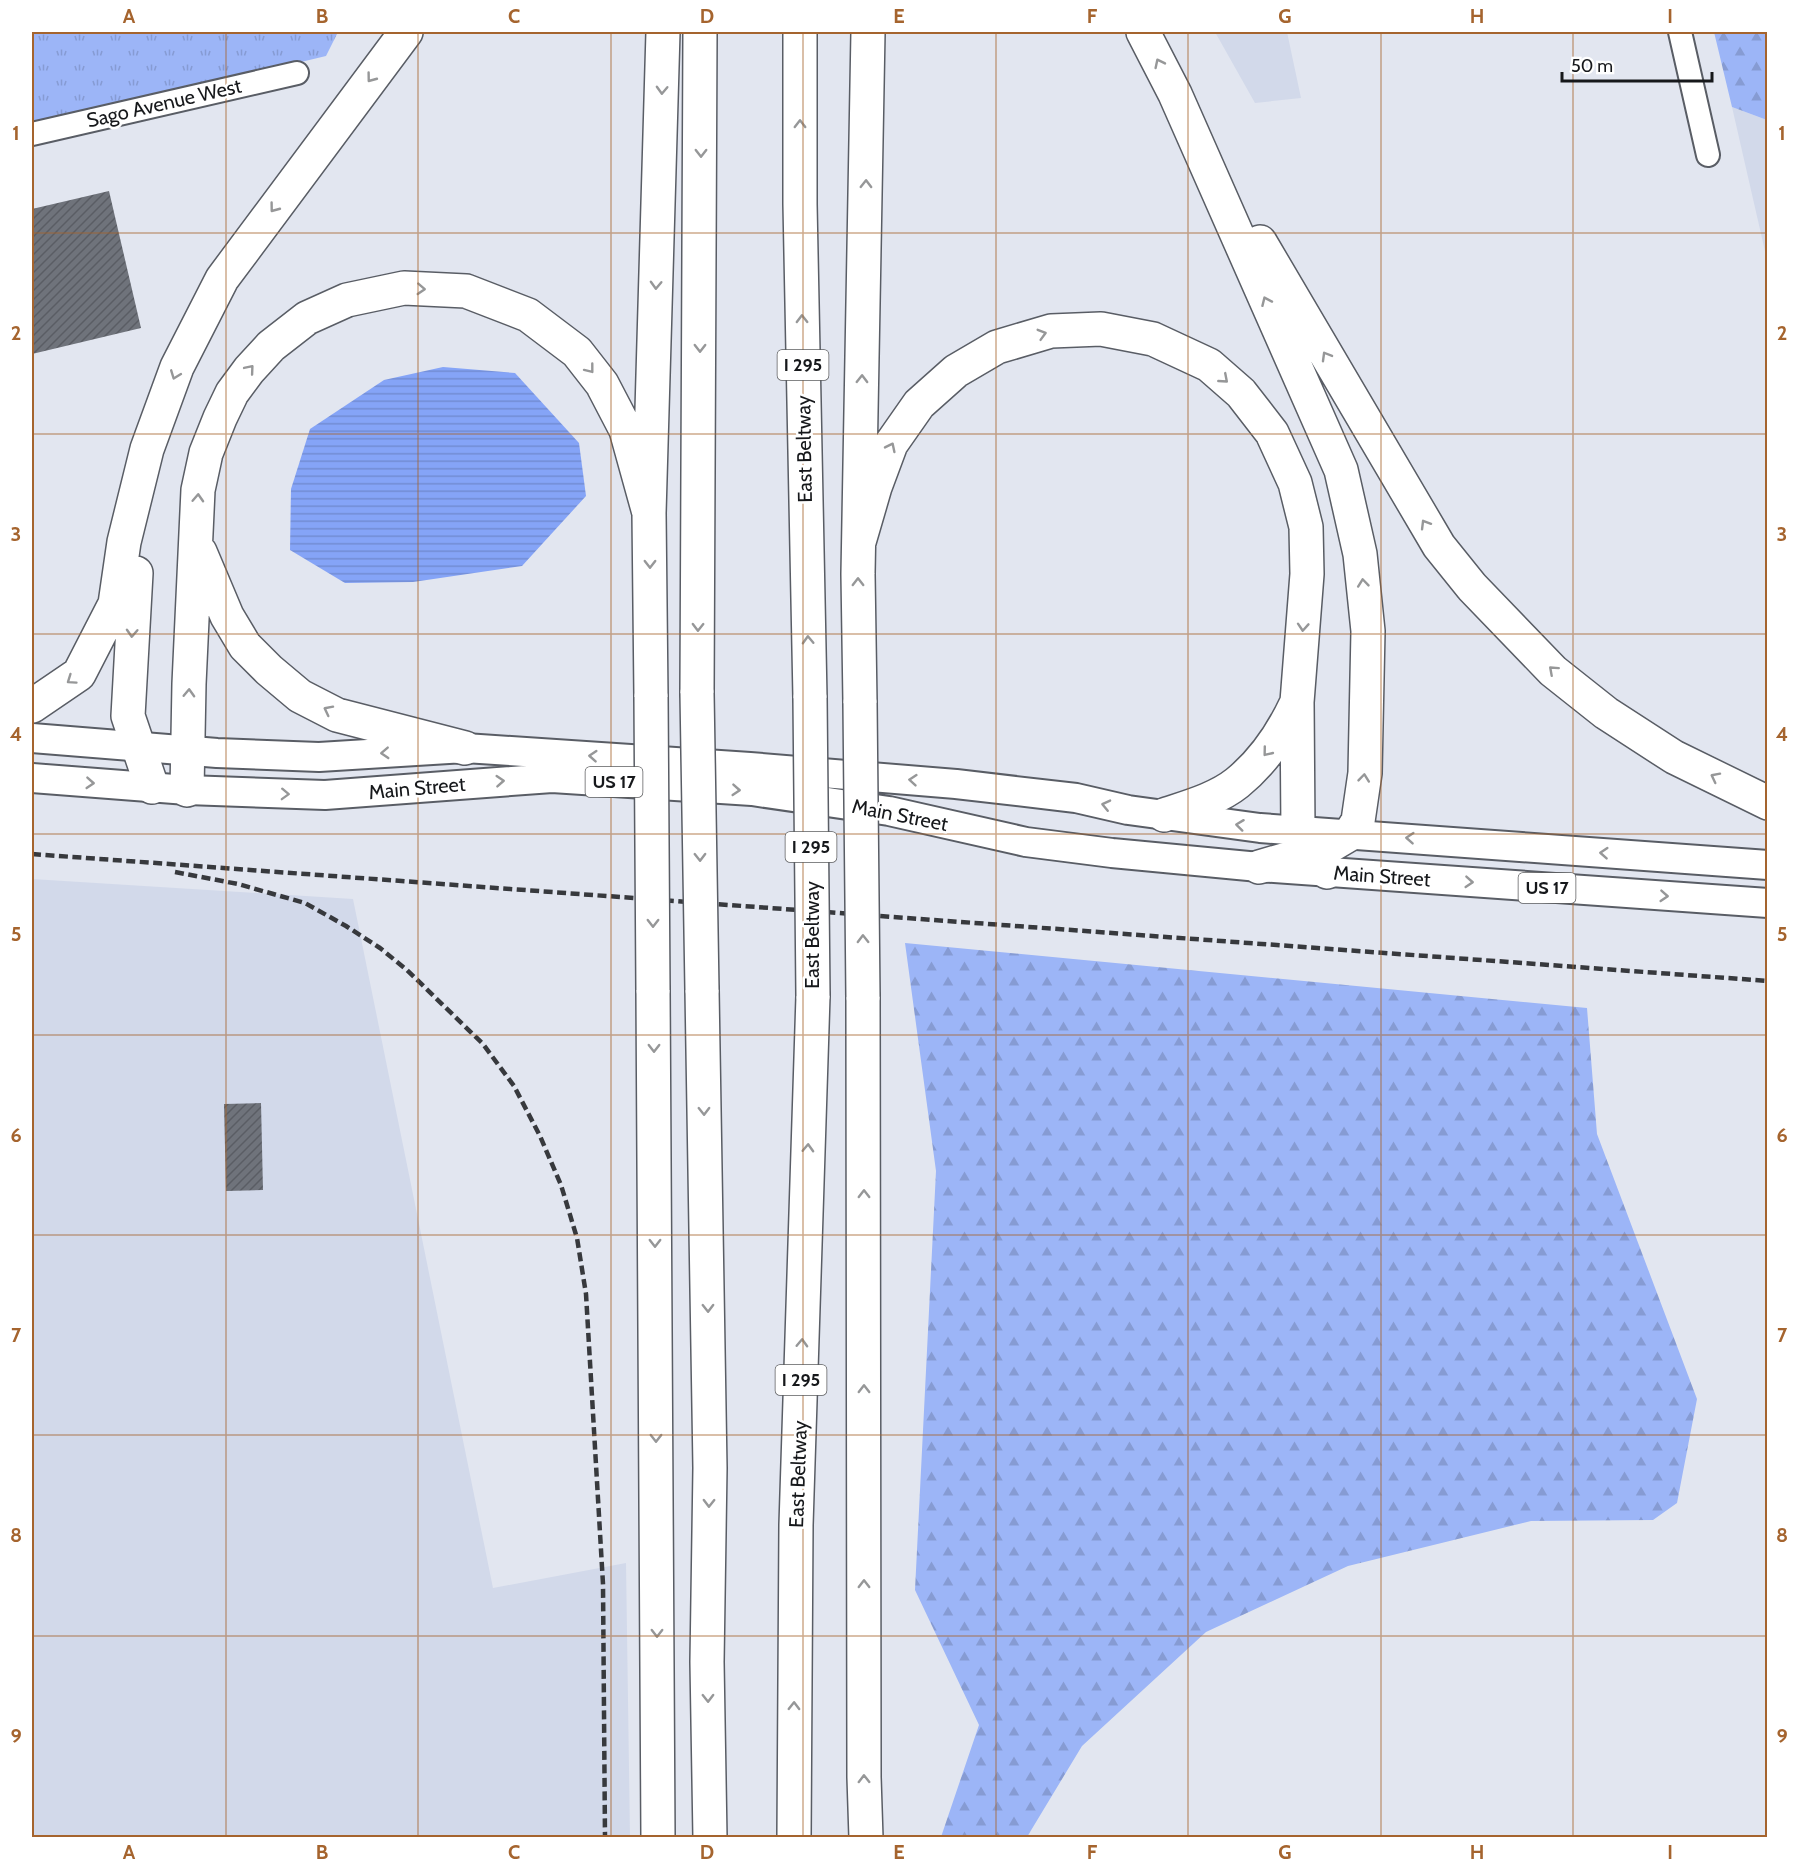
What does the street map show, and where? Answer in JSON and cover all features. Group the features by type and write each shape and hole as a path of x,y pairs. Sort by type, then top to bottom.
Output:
{"highway":[{"path":"32,706 79,674 115,604 124,542 147,449 177,367 222,279 406,32"},
{"path":"658,1838 650,513 663,32"},
{"path":"700,32 701,232 697,693 710,1468 707,1662 710,1838"},
{"name":"East Beltway","path":"794,1838 796,1525 813,996 810,698 800,228 800,32"},
{"path":"866,1838 863,997 858,652 868,32"},
{"path":"1143,32 1175,94 1396,477 1439,546 1472,587 1553,671 1606,713 1674,757 1767,803"},
{"path":"1175,94 1341,470 1360,554 1368,631 1365,773 1358,820 1350,834 1328,847 1259,867"},
{"path":"187,790 198,490 206,453 232,393 249,370 271,346 307,318 347,300 404,288 466,291 528,315 577,352 602,384 626,430 650,513"},
{"path":"859,542 874,487 891,444 919,404 956,371 997,347 1051,331 1101,329 1154,339 1209,365 1241,393 1272,433 1295,483 1306,527 1307,574 1297,702 1312,852"},
{"path":"147,449 136,568 128,716 153,787"},
{"path":"197,545 227,616 245,646 268,670 300,696 337,715 465,748"},
{"path":"1164,815 1203,802 1236,784 1263,757 1282,733 1297,702"},
{"path":"793,1764 799,1838"}],"main road":[{"name":"Main Street","path":"32,738 140,748 318,757 465,748 750,767 956,784 1076,798 1128,810 1164,815 1312,852 1767,903"},
{"name":"Main Street","path":"32,778 187,790 325,795 552,778 752,790 889,811 1026,842 1259,867"},
{"name":"Main Street","path":"1350,834 1767,865"}],"street":[{"path":"1680,32 1708,155"},
{"name":"Sago Avenue West","path":"32,134 297,72"}],"shaded area":[{"path":"1215,32 1287,32 1301,98 1255,103"},
{"path":"1732,107 1767,120 1767,260"},
{"path":"443,367 515,373 579,443 586,496 522,566 413,582 345,583 290,550 291,489 310,429 384,380"},
{"path":"32,879 353,899 493,1588 626,1563 630,1837 32,1837"}],"green space":[{"path":"32,32 338,32 326,56 32,126"},
{"path":"1714,32 1767,32 1767,120 1732,107"},
{"path":"905,943 1587,1008 1597,1134 1697,1399 1677,1503 1653,1520 1531,1521 1348,1566 1206,1632 1082,1746 1027,1837 941,1837 979,1725 915,1590 936,1171"}],"building":[{"path":"109,191 141,328 32,354 32,209"},
{"path":"261,1103 263,1190 226,1191 224,1104"}],"railway":[{"path":"32,854 1768,981"},
{"path":"175,872 238,884 305,903 380,948 407,970 483,1044 514,1086 540,1136 561,1185 577,1238 586,1294 603,1584 605,1838"}]}
